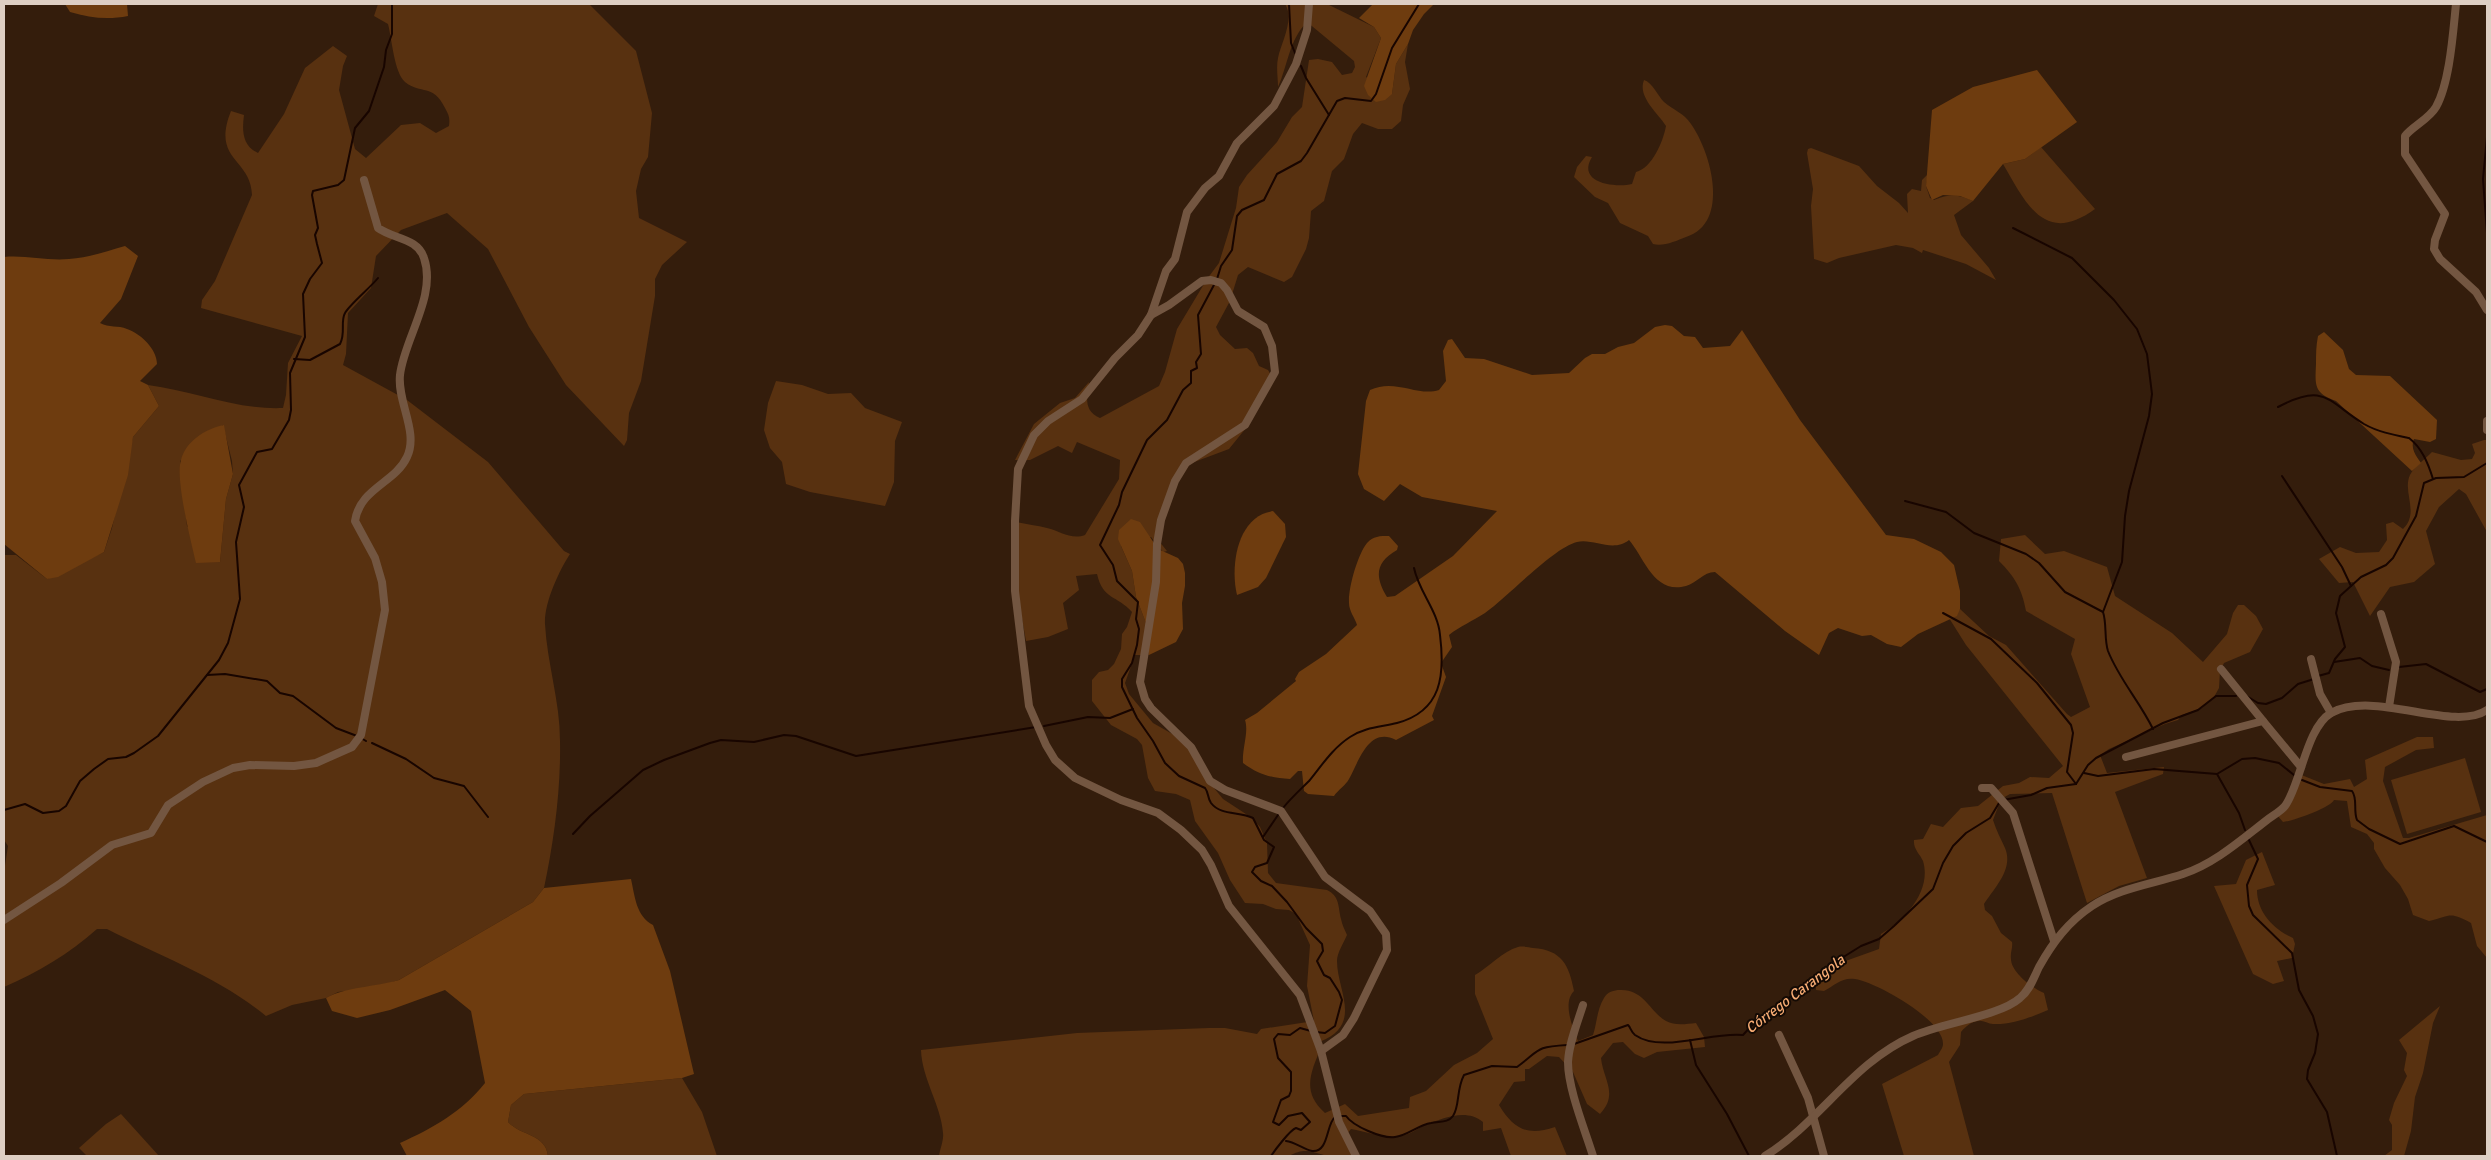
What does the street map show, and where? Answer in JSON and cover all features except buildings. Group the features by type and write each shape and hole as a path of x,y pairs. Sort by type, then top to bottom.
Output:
{"street":[{"path":"1309,4 1307,30 1296,64 1274,106 1237,143 1219,176 1187,212 1175,259 1166,271 1151,314 1138,335 1115,358 1082,399 1048,421 1034,435 1018,468 1015,521 1015,591 1029,706 1046,745 1064,770 1102,793 1163,816 1202,850 1211,865 1229,906 1266,950 1300,996 1320,1051 1339,1122 1356,1156"},
{"path":"2456,4 2450,52 2440,96 2432,112 2405,136 2405,154 2446,214 2435,240 2434,249 2440,258 2476,292 2487,310"},
{"path":"4,920 61,883 112,845 151,833 168,805 203,782 233,768 250,765 294,766 316,763 352,747 362,735 386,610 379,571 355,521 361,503 400,466 408,455 409,437 400,395 400,373 419,318 426,279 425,260 417,246 378,228 364,180"},
{"path":"1151,314 1170,305 1202,281 1211,280 1221,284 1227,290 1238,311 1264,326 1272,346 1275,372 1245,425 1186,464 1176,481 1161,520 1156,582 1140,682 1150,708 1191,747 1210,781 1230,792 1281,811 1325,877 1370,911 1386,934 1386,950 1354,1018 1342,1035 1320,1051"},
{"path":"2487,421 2487,430"},
{"path":"2381,614 2396,662 2389,708"},
{"path":"2311,659 2320,694 2331,713"},
{"path":"2221,669 2301,767"},
{"path":"1765,1156 1793,1137 1814,1119 1870,1062 1898,1044 1929,1030 2006,1006 2022,997 2054,941 2069,924 2094,904 2143,884 2184,874 2212,861 2285,806 2318,727 2331,713 2355,706 2389,708 2468,719 2485,714"},
{"path":"2126,757 2263,721"},
{"path":"1982,788 1991,788 2013,813 2054,941"},
{"path":"1583,1006 1571,1044 1570,1075 1581,1121 1593,1156"},
{"path":"1779,1035 1799,1077 1814,1119 1824,1156"}],"shaded area":[{"path":"65,4 127,4 128,16 99,18 85,16 70,12"},
{"path":"378,4 589,4 636,51 652,113 648,157 641,169 636,191 639,218 687,242 662,265 655,279 655,296 641,381 629,413 627,440 624,446 566,385 529,327 488,249 447,213 401,230 376,256 371,288 348,313 346,354 343,365 407,400 488,462 564,551 570,554 553,588 545,616 546,639 558,711 560,759 556,815 544,888 533,902 399,980 377,987 338,992 326,998 292,1005 266,1016 229,990 189,968 107,929 97,929 53,962 4,987 4,872 8,846 4,840 4,555 16,555 47,579 104,552 112,528 133,437 159,406 148,385 249,406 283,408 286,395 288,363 302,336 201,308 202,300 215,281 252,195 250,183 245,173 229,150 226,140 226,127 231,111 244,115 244,137 249,146 258,153 284,114 305,68 333,46 347,56 343,66 339,90 355,149 366,158 401,125 420,123 436,133 449,126 447,113 436,95 411,86 401,77 396,63 388,24 374,16","holes":["223,425 232,461 233,474 226,499 220,562 187,526 180,461"]},
{"path":"1285,4 1327,4 1374,27 1381,38 1366,77 1392,94 1396,64 1408,44 1405,62 1410,89 1403,105 1401,121 1392,129 1378,129 1362,123 1353,134 1344,159 1332,171 1324,201 1311,211 1309,238 1306,249 1292,277 1284,282 1248,267 1238,275 1230,301 1216,327 1220,335 1235,349 1247,348 1253,353 1259,366 1268,370 1271,375 1246,428 1229,449 1189,464 1177,473 1159,541 1167,551 1163,552 1151,537 1121,546 1132,571 1136,597 1146,623 1149,655 1135,655 1125,683 1129,694 1153,723 1190,744 1201,757 1214,788 1223,799 1252,818 1260,827 1267,843 1268,873 1276,883 1327,890 1336,899 1347,935 1337,958 1345,1006 1344,1017 1341,1026 1333,1035 1319,1042 1321,1047 1310,1081 1313,1097 1325,1113 1345,1104 1358,1116 1409,1108 1410,1097 1426,1091 1454,1065 1477,1053 1493,1039 1475,994 1475,975 1507,952 1520,947 1543,949 1551,952 1562,960 1566,966 1574,991 1569,1002 1570,1016 1578,1041 1593,1035 1598,1011 1604,998 1615,990 1620,990 1635,993 1641,997 1660,1017 1669,1023 1696,1023 1704,1037 1705,1047 1657,1052 1644,1058 1635,1054 1623,1042 1613,1043 1601,1058 1609,1093 1606,1107 1600,1114 1587,1104 1573,1072 1559,1057 1547,1056 1529,1069 1525,1069 1525,1081 1514,1082 1499,1105 1510,1120 1522,1129 1537,1131 1555,1127 1567,1156 1511,1156 1501,1128 1483,1131 1483,1122 1476,1118 1462,1115 1425,1125 1400,1136 1382,1135 1351,1129 1347,1134 1352,1156 1328,1156 1304,1151 1289,1156 939,1156 943,1136 942,1123 922,1061 921,1050 1077,1033 1225,1028 1257,1034 1261,1029 1314,1021 1307,986 1310,945 1296,914 1289,910 1276,909 1263,904 1245,903 1230,880 1218,853 1195,821 1190,800 1176,794 1155,791 1148,778 1142,745 1137,739 1111,725 1092,701 1092,680 1099,672 1108,670 1114,664 1121,649 1122,634 1127,627 1132,612 1103,589 1097,574 1076,576 1079,590 1063,603 1068,629 1048,637 1026,641 1015,579 1011,542 1012,521 1047,528 1070,536 1085,535 1119,479 1120,460 1077,442 1072,453 1058,446 1030,460 1015,460 1034,424 1060,403 1075,398 1089,382 1087,403 1091,411 1100,418 1159,386 1165,372 1177,329 1207,279 1219,263 1236,208 1239,187 1247,175 1277,142 1292,117 1302,107 1309,60 1318,59 1332,62 1342,75 1352,73 1355,67 1354,61 1307,22 1296,37 1278,87 1277,61 1289,17"},
{"path":"1373,4 1434,4 1413,30 1408,44 1396,64 1392,94 1385,100 1376,102 1368,95 1364,86 1381,38 1374,27 1359,18"},
{"path":"2037,70 2077,122 2025,159 2003,164 1973,201 1960,196 1943,195 1932,200 1926,186 1932,110 1973,87"},
{"path":"1644,80 1652,86 1664,102 1682,114 1691,124 1705,152 1713,186 1713,202 1709,217 1700,229 1686,237 1661,245 1653,244 1648,236 1620,223 1608,203 1595,197 1574,177 1577,167 1586,156 1592,157 1588,166 1589,173 1593,178 1608,184 1632,184 1636,172 1642,170 1652,160 1659,147 1666,126 1646,99 1643,86"},
{"path":"2041,147 2095,209 2077,219 2062,223 2050,221 2038,215 2029,205 2003,164 2025,159"},
{"path":"1811,148 1859,166 1877,186 1899,203 1908,213 1907,194 1912,189 1921,191 1922,180 1928,174 1926,186 1930,198 1934,200 1953,196 1973,201 1954,215 1961,235 1989,268 1996,280 1966,264 1923,250 1922,253 1913,248 1896,245 1839,258 1827,263 1814,259 1811,206 1813,189 1807,153 1808,149"},
{"path":"125,246 138,256 121,299 100,323 132,331 143,338 151,348 157,364 140,381 148,385 159,406 133,437 128,475 104,552 58,577 47,579 4,544 4,257 76,258"},
{"path":"1672,326 1684,336 1695,337 1703,348 1730,346 1742,330 1800,420 1886,535 1914,539 1941,552 1954,565 1960,591 1960,609 1957,616 1918,634 1901,647 1887,644 1871,635 1862,636 1838,628 1829,633 1819,655 1785,631 1715,572 1707,574 1690,585 1675,587 1666,585 1651,573 1629,540 1623,544 1616,545 1577,542 1556,553 1485,613 1449,635 1452,647 1441,663 1446,677 1432,716 1434,720 1396,740 1387,737 1372,741 1361,755 1348,781 1334,796 1308,794 1304,791 1302,771 1298,771 1290,779 1277,778 1260,773 1243,763 1245,720 1257,713 1296,681 1295,679 1299,672 1326,654 1357,625 1349,606 1350,589 1360,555 1369,541 1377,537 1389,536 1398,546 1397,550 1385,559 1379,570 1380,582 1387,597 1395,596 1453,556 1497,511 1422,497 1400,484 1384,501 1364,489 1358,474 1366,401 1370,390 1388,386 1431,392 1439,390 1446,381 1443,351 1448,340 1452,339 1465,358 1484,359 1532,375 1569,373 1592,354 1605,354 1618,347 1634,343 1655,327"},
{"path":"2324,332 2343,350 2349,369 2356,375 2390,376 2437,420 2436,439 2430,442 2414,439 2413,449 2421,463 2412,471 2336,401 2323,395 2317,388 2316,347 2318,336"},
{"path":"776,381 802,385 828,394 851,393 865,408 902,422 895,441 894,482 885,506 810,492 786,484 782,462 770,448 764,430 768,403"},
{"path":"224,425 233,474 226,499 220,562 196,563 182,495 180,481 181,460 187,447 197,437 210,429"},
{"path":"2487,440 2487,532 2466,494 2459,489 2439,507 2426,531 2435,564 2414,582 2390,587 2370,616 2353,582 2339,583 2319,559 2340,547 2356,553 2379,552 2387,540 2386,524 2393,522 2403,529 2408,523 2411,509 2408,482 2410,475 2417,466 2432,452 2461,460 2472,459 2475,453 2472,444"},
{"path":"1273,511 1285,524 1286,537 1266,578 1258,587 1237,595 1235,583 1236,557 1244,532 1251,522 1261,515"},
{"path":"1131,519 1140,522 1158,549 1178,558 1183,564 1185,573 1182,603 1183,629 1176,642 1149,655 1146,623 1136,597 1132,571 1118,539 1119,530"},
{"path":"2025,535 2045,554 2064,551 2107,567 2115,596 2172,633 2203,662 2227,634 2233,613 2238,605 2244,605 2256,616 2263,629 2250,652 2224,663 2220,671 2219,688 2214,697 2202,708 2182,715 2178,720 2109,749 2100,755 2107,773 2164,767 2163,774 2115,792 2147,878 2119,886 2087,903 2052,793 2010,794 2001,799 1993,820 2005,848 2007,863 2002,878 1984,904 1985,910 1992,916 2001,933 2012,942 2011,957 2014,969 2028,983 2044,993 2048,1010 2014,1022 1993,1024 1982,1021 1975,1022 1961,1032 1960,1045 1949,1062 1974,1156 1904,1156 1882,1084 1938,1055 1943,1045 1940,1034 1933,1024 1921,1014 1878,987 1855,979 1846,979 1824,991 1816,990 1816,975 1826,968 1879,949 1881,934 1899,921 1914,904 1924,883 1925,872 1923,861 1916,849 1914,840 1923,839 1931,824 1943,827 1961,808 1978,806 2003,786 2019,783 2030,777 2049,778 2063,766 1966,645 1949,618 1960,609 1989,636 2006,645 2071,717 2090,707 2071,654 2075,639 2026,611 2017,584 1999,561 2001,539"},
{"path":"2417,737 2433,737 2434,748 2416,750 2385,767 2383,781 2403,838 2409,838 2487,815 2487,958 2477,946 2471,923 2454,916 2446,916 2429,921 2413,915 2408,899 2400,885 2385,868 2374,849 2374,843 2367,834 2351,827 2347,801 2334,800 2326,807 2302,817 2283,822 2277,815 2299,774 2324,784 2350,779 2354,787 2367,779 2365,760"},
{"path":"2465,758 2481,812 2407,834 2391,780"},
{"path":"2262,852 2275,885 2257,890 2260,906 2273,925 2293,938 2295,944 2292,958 2277,961 2284,981 2273,984 2253,974 2214,886 2236,884 2246,860"},
{"path":"631,879 637,905 643,917 653,925 670,971 694,1074 682,1078 524,1094 511,1105 508,1122 513,1127 543,1143 548,1156 407,1156 400,1143 457,1111 485,1083 471,1011 445,990 390,1010 357,1018 332,1011 326,998 352,989 399,980 533,902 544,888"},
{"path":"2440,1006 2433,1023 2423,1073 2415,1097 2411,1131 2404,1156 2384,1156 2392,1150 2392,1125 2389,1120 2394,1103 2407,1076 2404,1070 2407,1053 2399,1040"},
{"path":"682,1078 702,1112 717,1156 548,1156 543,1143 513,1127 508,1122 511,1105 524,1094"},
{"path":"121,1114 159,1156 87,1156 79,1148 106,1124"}],"waterway":[{"path":"4,810 25,804 43,813 59,811 66,806 80,781 94,769 108,759 126,757 134,753 158,736 219,660 228,643 240,599 236,542 244,507 239,485 257,452 272,449 289,420 291,410 290,373 305,337 303,294 310,279 322,263 315,235 318,228 312,195 313,191 338,185 344,180 355,128 369,111 384,67 386,50 392,34 392,4"},
{"path":"1289,4 1291,43 1295,53"},
{"path":"1217,279 1221,266 1232,250 1237,216 1242,210 1264,200 1277,174 1301,161 1337,101 1345,98 1371,101 1376,94 1392,48 1419,4"},
{"path":"1301,66 1306,78 1329,115"},
{"path":"2487,137 2483,179 2487,233"},
{"path":"2013,228 2072,258 2114,300 2137,329 2147,354 2152,394 2149,416 2129,491 2125,516 2122,562 2103,612"},
{"path":"294,359 310,360 340,344 343,336 345,313 378,278"},
{"path":"1215,283 1198,315 1201,354 1196,362 1197,368 1191,371 1191,383 1183,390 1167,420 1147,440 1122,492 1119,505 1100,545 1113,565 1117,581 1138,602 1136,619 1139,629 1137,645 1132,663 1122,679 1122,687 1137,718 1165,763 1179,776 1205,788 1211,803 1220,810 1253,818 1264,840 1274,847 1267,863 1255,867 1252,872 1261,881 1272,886 1287,902 1306,928 1322,944 1323,951 1317,961 1324,975 1330,978 1339,992 1342,1000 1335,1026 1325,1033 1316,1032"},
{"path":"2278,407 2306,396 2316,395 2325,398 2369,427 2409,438 2418,446 2424,456 2433,479"},
{"name":"Córrego Carangola","path":"2318,676 2329,673 2335,659 2345,647 2336,613 2340,596 2361,577 2386,565 2393,558 2416,516 2424,483 2436,478 2464,477 2487,463"},
{"path":"2282,476 2342,567 2351,586"},
{"path":"1905,501 1946,512 1974,533 2026,554 2039,563 2065,592 2103,612 2108,651 2153,729"},
{"path":"1283,808 1344,741 1361,731 1397,723 1412,717 1423,710 1432,700 1437,689 1442,664 1439,626 1416,577 1414,568"},
{"path":"1943,613 1991,639 2037,683 2071,725 2073,733 2067,772 2076,784"},
{"path":"2334,662 2360,658 2372,666 2389,670"},
{"path":"2399,667 2426,664 2480,692 2487,689"},
{"path":"207,675 225,674 267,681 280,693 293,696 336,728 357,736"},
{"name":"Córrego Carangola","path":"2245,695 2258,703 2266,704 2282,698 2298,684 2314,679"},
{"name":"Córrego Carangola","path":"2076,784 2088,765 2096,758 2163,723 2198,710 2216,696 2236,696"},
{"path":"1044,726 1088,717 1110,718 1133,709"},
{"path":"573,834 590,816 643,770 664,760 721,740 754,742 784,735 796,736 856,756 1036,727"},
{"path":"361,738 366,741"},
{"path":"372,743 406,759 434,778 464,786 488,817"},
{"path":"2084,773 2098,776 2154,769 2217,774 2242,759 2255,758 2279,763 2294,775"},
{"path":"2217,774 2239,813 2245,830"},
{"path":"2302,780 2320,787 2352,791 2355,798 2357,820 2369,829 2400,844 2454,826 2487,842"},
{"name":"Córrego Carangola","path":"2003,800 2031,795 2047,788 2076,784"},
{"name":"Córrego Carangola","path":"1574,1044 1628,1025 1635,1035 1646,1040 1659,1042 1743,1035 1753,1024 1770,1015 1791,996 1816,981 1845,956 1861,946 1879,939 1894,926 1933,889 1943,863 1953,846 1966,833 1990,818 1999,803"},
{"path":"1263,837 1280,812"},
{"path":"2248,838 2258,859 2247,885 2249,906 2253,915 2292,953 2299,990 2313,1016 2318,1034 2315,1053 2308,1070 2307,1079 2327,1112 2337,1156"},
{"path":"1271,1156 1293,1130 1296,1128 1301,1130 1310,1122 1302,1113 1288,1116 1279,1125 1273,1122 1281,1100 1289,1096 1291,1091 1291,1072 1278,1058 1274,1039 1278,1034 1290,1035 1300,1028 1311,1031"},
{"path":"1690,1040 1696,1065 1727,1114 1749,1156"},
{"name":"Córrego Carangola","path":"1339,1116 1346,1116 1361,1128 1376,1134 1389,1137 1404,1135 1426,1124 1446,1121 1451,1118 1457,1107 1460,1086 1464,1075 1492,1066 1517,1067 1543,1048 1567,1045"},
{"name":"Córrego Carangola","path":"1286,1141 1312,1151 1318,1150 1322,1148 1335,1117"}]}
